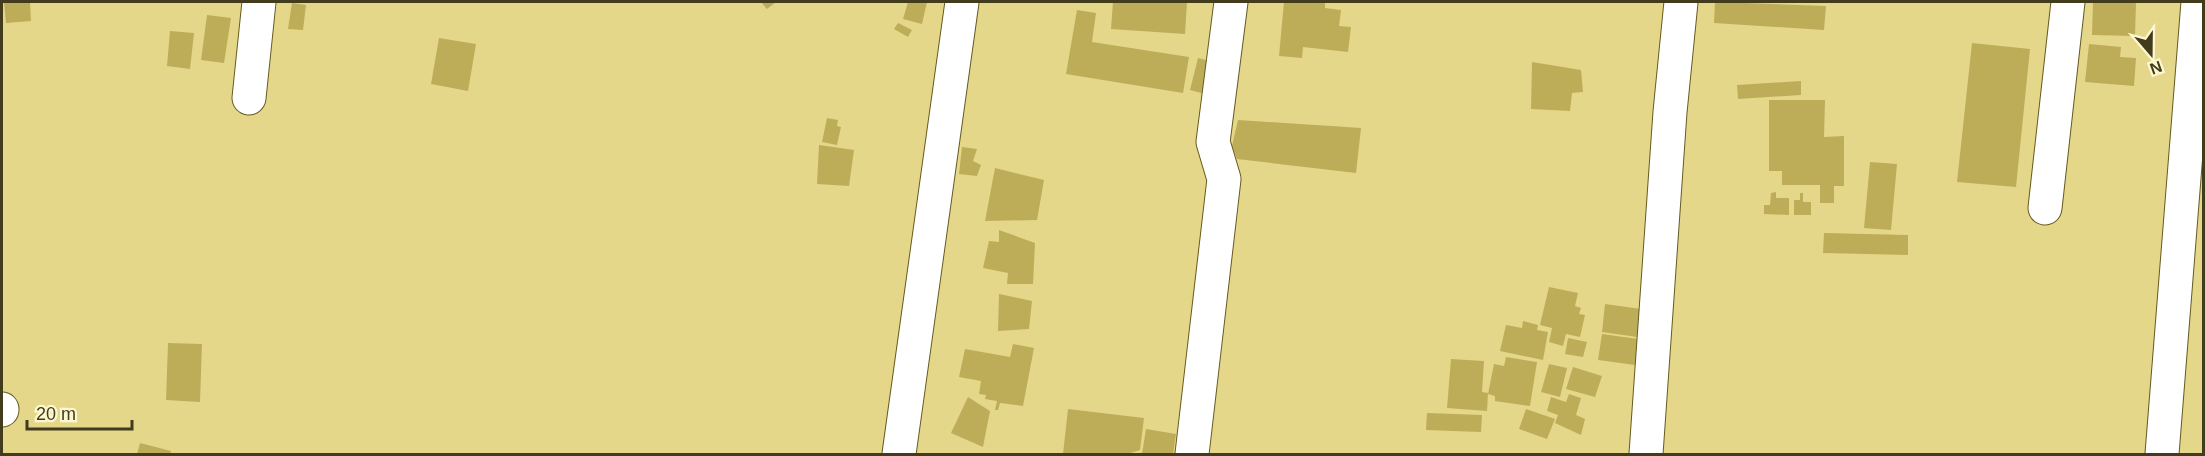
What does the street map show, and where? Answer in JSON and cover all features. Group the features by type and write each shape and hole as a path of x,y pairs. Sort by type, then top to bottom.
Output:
{"street":[{"path":"249,98 259,2"},
{"path":"899,454 962,2"},
{"path":"1192,454 1224,179 1212,142 1231,2"},
{"path":"1646,454 1670,112 1681,2"},
{"path":"2045,208 2068,2"},
{"path":"2162,454 2198,2"}],"building":[{"path":"4,2 30,2 31,21 6,23"},
{"path":"761,2 776,2 767,9"},
{"path":"908,2 927,2 922,24 903,19"},
{"path":"1113,2 1187,2 1185,34 1111,29"},
{"path":"1284,2 1325,2 1325,8 1341,10 1339,26 1351,27 1348,52 1303,47 1302,58 1279,56"},
{"path":"1715,2 1826,6 1824,30 1714,23"},
{"path":"2093,2 2136,3 2135,36 2092,35"},
{"path":"292,3 306,5 303,30 288,29"},
{"path":"1077,10 1096,13 1092,42 1189,57 1183,93 1066,74"},
{"path":"207,15 231,18 224,63 201,60"},
{"path":"898,23 912,30 908,37 894,29"},
{"path":"170,31 194,33 190,69 167,66"},
{"path":"439,38 476,44 468,91 431,84"},
{"path":"1972,43 2030,49 2016,187 1957,182"},
{"path":"2089,44 2121,47 2120,57 2136,58 2134,86 2085,82"},
{"path":"1198,58 1214,62 1205,94 1190,90"},
{"path":"1532,62 1581,70 1583,92 1572,93 1570,111 1531,109"},
{"path":"1801,81 1801,95 1738,99 1737,85"},
{"path":"1769,100 1825,100 1824,137 1844,136 1844,186 1834,186 1834,203 1820,203 1820,185 1782,185 1782,171 1769,171"},
{"path":"827,118 838,120 837,126 841,127 837,145 822,142"},
{"path":"1238,120 1361,128 1356,173 1237,159 1232,146"},
{"path":"819,145 854,150 849,186 817,184"},
{"path":"962,147 977,149 973,161 981,165 977,176 959,174"},
{"path":"1870,162 1897,164 1891,230 1864,228"},
{"path":"995,168 1044,180 1037,220 985,221"},
{"path":"1776,192 1776,198 1789,198 1789,215 1764,214 1764,205 1770,205 1771,193"},
{"path":"1800,193 1803,193 1803,202 1811,202 1811,215 1794,215 1794,200 1800,200"},
{"path":"999,230 1035,243 1033,284 1007,284 1008,273 983,268 989,241 999,242"},
{"path":"1824,233 1908,235 1908,255 1823,253"},
{"path":"1549,287 1578,293 1575,306 1581,308 1579,314 1585,315 1580,337 1566,334 1563,346 1549,342 1552,328 1540,325"},
{"path":"999,294 1032,301 1029,329 998,331"},
{"path":"1605,304 1641,309 1637,337 1602,332"},
{"path":"1523,321 1538,325 1537,330 1548,332 1543,360 1500,351 1506,325 1522,328"},
{"path":"1602,334 1638,339 1635,365 1598,360"},
{"path":"1568,338 1587,342 1583,357 1565,354"},
{"path":"168,343 202,344 200,402 166,400"},
{"path":"1013,344 1034,348 1023,406 1000,403 998,410 995,410 997,401 985,399 986,395 979,394 981,381 959,377 965,349 1010,357"},
{"path":"1506,357 1537,362 1530,406 1495,401 1495,396 1488,394 1494,364 1504,366"},
{"path":"1451,359 1484,361 1482,392 1488,393 1487,411 1447,408"},
{"path":"1549,364 1567,368 1560,397 1541,392"},
{"path":"1573,367 1602,376 1595,397 1566,389"},
{"path":"1569,394 1581,398 1576,415 1585,419 1581,435 1555,423 1558,415 1547,411 1551,397 1566,402"},
{"path":"968,397 990,411 983,447 951,433"},
{"path":"1068,409 1144,418 1140,450 1127,454 1063,454"},
{"path":"1526,409 1555,419 1547,439 1519,429"},
{"path":"1427,413 1482,415 1481,432 1426,430"},
{"path":"1146,429 1176,434 1173,454 1142,454"},
{"path":"140,443 171,451 170,454 137,454"}]}
